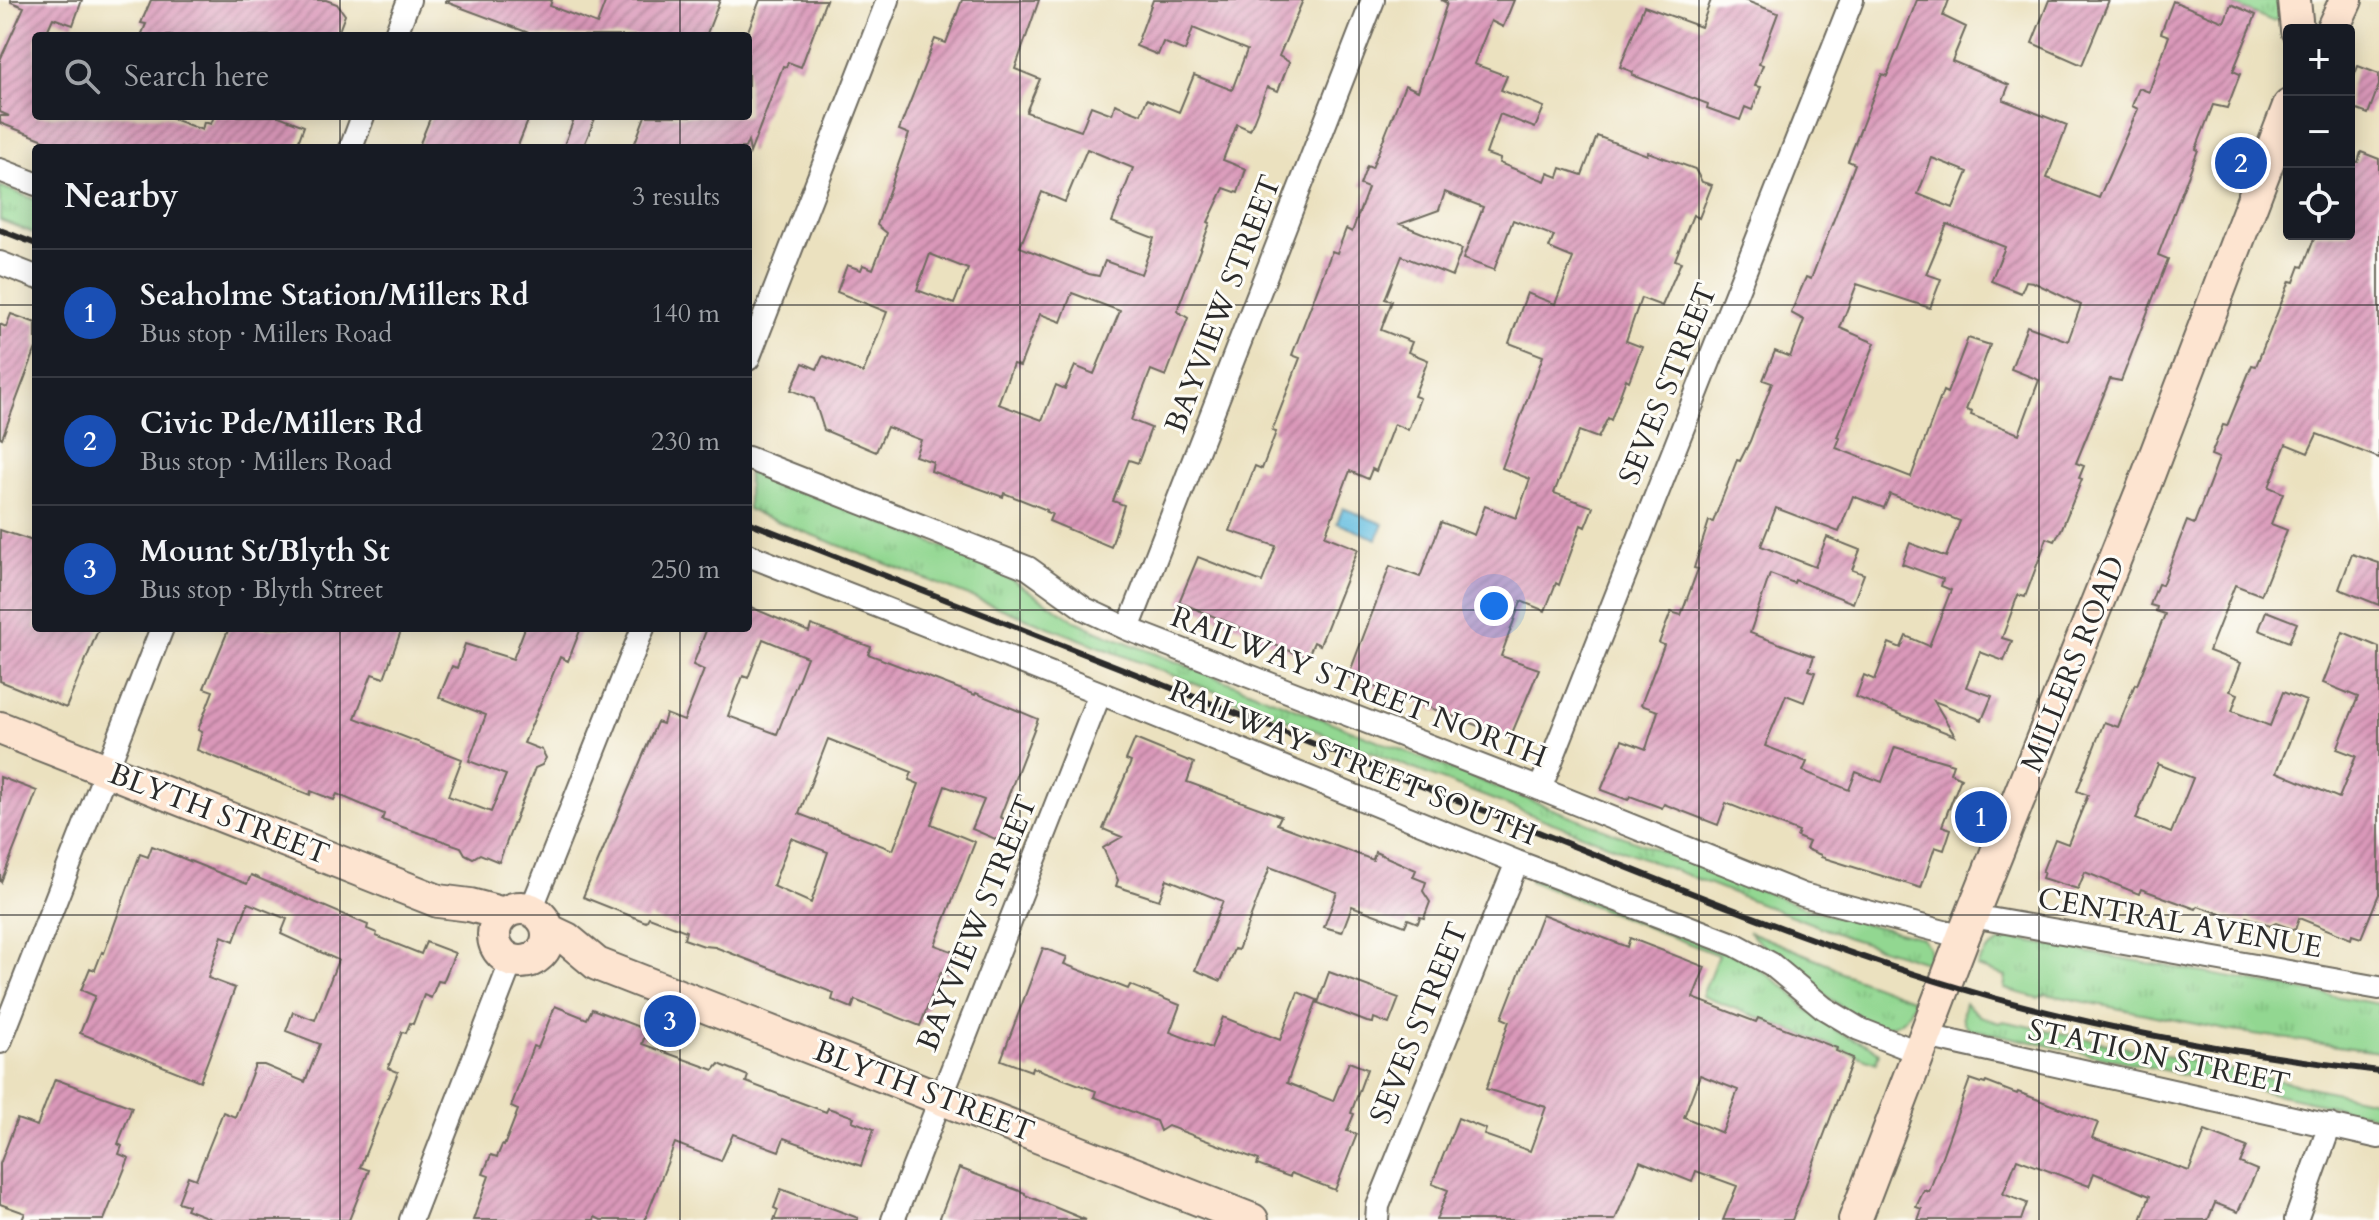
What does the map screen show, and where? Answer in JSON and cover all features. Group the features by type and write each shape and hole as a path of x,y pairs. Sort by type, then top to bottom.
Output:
{"street":[{"path":"397,32 409,0"},
{"path":"752,349 888,0"},
{"name":"BAYVIEW STREET","path":"1128,629 1373,0"},
{"name":"SEVES STREET","path":"1540,789 1852,0"},
{"path":"2294,0 2296,24"},
{"path":"2335,24 2346,0"},
{"path":"352,144 362,120"},
{"name":"MILLERS ROAD","path":"1855,1220 2142,491 2283,122"},
{"path":"0,170 32,182"},
{"path":"0,263 32,275"},
{"name":"RAILWAY STREET NORTH","path":"752,460 1028,568 1085,609 1128,629 1803,895 1968,927"},
{"name":"RAILWAY STREET SOUTH","path":"752,557 1517,862 1757,954 1839,1018 1880,1039 1923,1044"},
{"path":"0,1042 160,632"},
{"path":"411,1220 641,632"},
{"name":"BAYVIEW STREET","path":"893,1220 1100,693"},
{"name":"BLYTH STREET","path":"0,728 438,901 470,905 522,934 567,939 597,964 1252,1220"},
{"name":"SEVES STREET","path":"1373,1215 1517,862"},
{"name":"CENTRAL AVENUE","path":"1968,927 2379,988"},
{"name":"STATION STREET","path":"1923,1044 2379,1137"},
{"path":"2296,1220 2330,1125"}],"green space":[{"path":"2222,0 2277,0 2283,17 2272,21"},
{"path":"0,186 32,198 32,232 0,220"},
{"path":"752,473 987,564 1076,621 1100,632 1811,910 1922,938 1929,947 1928,963 1846,937 752,512"},
{"path":"1545,878 1749,961 1838,1032 1879,1053 1876,1063 1702,996 1718,955 1530,881"},
{"path":"1750,932 1829,964 1842,973 1914,1000 1904,1018 1890,1026 1856,1017"},
{"path":"2013,939 2379,1004 2379,1052 2226,1030 2046,994 2038,998 2004,989 2006,976 1977,967 1991,948"},
{"path":"1965,1003 1980,1016 1999,1023 2003,1021 2379,1102 2379,1116 1976,1030 1975,1033 1963,1020"}],"water":[{"path":"1343,508 1383,524 1377,539 1337,523"}],"building":[{"path":"82,0 73,25 53,18 47,32 32,32 32,120 176,120 202,130 204,122 211,124 212,120 289,120 304,126 297,144 55,144 0,123 0,116 9,116 0,112 0,60 24,7 11,2"},
{"path":"151,0 326,0 337,4 345,15 339,32 143,32 146,24 141,23"},
{"path":"552,0 550,6 597,24 606,0 720,0 708,32 526,32 446,2"},
{"path":"760,0 826,0 801,67 788,62 786,67 783,66 752,148 748,141 747,144 634,144 644,120 752,120 752,32 748,31"},
{"path":"962,0 1039,0 1015,69 1040,79 1026,112 1081,131 1091,106 1112,114 1115,104 1141,114 1147,99 1179,112 1194,75 1232,90 1247,50 1193,28 1185,51 1163,42 1158,55 1136,46 1153,0 1303,0 1279,56 1289,62 1278,91 1267,87 1250,130 1237,124 1223,160 1246,169 1238,193 1224,188 1208,222 1177,311 1188,318 1166,376 1151,370 1131,420 1151,428 1138,463 1129,460 1113,501 1124,505 1111,547 1049,521 1052,514 1047,510 1004,493 1003,497 931,471 933,462 915,456 921,440 887,427 876,452 824,430 814,399 791,390 803,363 817,369 823,356 863,373 887,312 837,292 847,265 861,270 863,265 873,269 887,233 877,225 909,134 899,130 935,39 946,43","holes":["1087,149 1133,168 1112,222 1154,238 1141,274 1105,261 1099,276 1089,274 1020,247 1042,192 1065,202","930,254 968,269 954,304 917,290","1072,293 1120,311 1094,374 1075,366 1065,389 1056,385 1042,420 998,404 1013,364 1020,366 1040,314 1061,322"]},
{"path":"1441,0 1514,0 1503,27 1491,21 1474,64 1507,76 1501,90 1544,107 1535,128 1500,114 1486,154 1500,159 1499,163 1545,181 1548,173 1558,177 1561,168 1582,175 1597,136 1695,169 1702,182 1712,185 1699,218 1693,215 1675,260 1681,262 1662,306 1641,298 1626,341 1642,347 1611,420 1608,418 1598,438 1579,431 1554,493 1593,507 1585,527 1581,525 1559,585 1556,583 1545,611 1521,601 1501,656 1539,669 1510,738 1348,677 1390,566 1420,577 1441,522 1474,535 1485,506 1516,518 1530,479 1502,468 1543,356 1509,343 1527,293 1555,304 1573,258 1549,248 1554,236 1513,220 1494,270 1463,259 1483,207 1445,192 1439,210 1400,224 1462,249 1452,276 1402,256 1385,299 1392,301 1381,330 1412,342 1408,352 1428,360 1414,396 1420,398 1408,430 1394,424 1376,471 1372,469 1368,479 1350,471 1325,536 1358,549 1320,645 1314,642 1307,658 1179,602 1198,557 1262,582 1276,546 1230,531 1255,466 1262,469 1276,432 1272,431 1300,358 1292,355 1332,251 1337,253 1346,229 1352,232 1368,188 1360,185 1367,166 1372,168 1405,85 1418,91 1447,3"},
{"path":"1711,0 1744,0 1778,13 1759,64 1763,65 1755,86 1761,87 1752,110 1745,107 1740,120 1707,108 1708,104 1632,75 1633,72 1620,67 1644,6 1701,27"},
{"path":"1917,0 1949,0 1943,16 1966,27 1952,61 2009,85 2003,100 2067,125 2047,178 2099,198 2138,109 2132,106 2139,88 2149,92 2169,36 2161,33 2173,1 2224,22 2231,4 2256,15 2233,71 2240,74 2227,108 2213,105 2196,149 2158,255 2168,259 2121,381 2110,379 2076,463 2084,466 2079,478 2082,479 2062,528 2055,541 2047,538 2025,597 2018,595 2002,638 2012,641 2004,661 1980,652 1966,687 1992,696 1982,720 1934,701 1955,736 1856,697 1864,675 1875,680 1889,643 1901,648 1906,636 1929,646 1951,590 1941,586 1943,579 1902,564 1910,543 1946,557 1960,521 1890,494 1884,508 1853,496 1839,532 1776,508 1761,546 1815,567 1827,537 1860,550 1852,570 1864,574 1853,603 1795,580 1794,583 1770,574 1750,633 1814,656 1809,670 1815,672 1804,702 1786,695 1765,746 1807,762 1803,771 1849,790 1856,772 1882,782 1895,747 1953,764 1950,773 1961,778 1942,826 1951,829 1944,850 1935,847 1921,888 1821,857 1806,849 1809,842 1797,837 1799,832 1726,803 1718,825 1664,804 1662,808 1630,796 1628,800 1601,790 1622,740 1646,749 1658,711 1641,705 1664,645 1659,643 1671,612 1681,615 1698,569 1694,568 1709,521 1713,522 1737,460 1740,461 1750,441 1772,383 1763,380 1775,351 1790,357 1804,320 1791,313 1806,277 1811,279 1855,164 1848,161 1882,74 1887,76","holes":["1932,158 1968,172 1953,208 1918,194","1947,224 2005,247 1991,281 2021,293 2026,281 2033,282 2081,305 2068,341 2027,326 2011,369 2039,380 2019,434 1971,415 1972,412 1966,410 1990,345 1968,338 1947,393 1943,391 1911,477 1836,448 1840,438 1837,437 1875,343 1840,328 1857,284 1930,308 1941,279 1926,274"]},
{"path":"2049,0 2109,0 2082,65 2032,43"},
{"path":"2358,66 2379,74 2379,85 2368,114 2355,109 2355,74"},
{"path":"429,120 528,120 519,144 420,144"},
{"path":"574,120 594,120 585,144 564,144"},
{"path":"2361,152 2379,159 2379,458 2317,434 2308,453 2286,444 2269,487 2283,493 2271,524 2287,530 2261,595 2235,585 2209,651 2241,663 2230,691 2238,694 2232,711 2270,726 2283,692 2306,701 2277,772 2339,798 2356,756 2337,749 2358,697 2323,683 2343,632 2379,647 2379,894 2361,938 2352,935 2351,939 2299,918 2295,930 2276,923 2270,926 2247,917 2245,922 2198,906 2196,909 2141,889 2139,894 2085,872 2078,889 2042,878 2055,839 2068,844 2088,795 2077,791 2104,722 2118,727 2137,685 2165,614 2150,605 2158,584 2162,585 2187,521 2194,524 2219,458 2211,455 2223,425 2227,426 2252,365 2256,366 2290,281 2294,282 2300,266 2303,267 2314,240 2355,240 2355,162 2358,162","holes":["2158,764 2193,778 2171,833 2136,819"]},
{"path":"11,314 32,322 32,359 2,438 0,324 6,327"},
{"path":"0,530 32,541 32,632 97,632 66,708 0,681"},
{"path":"2352,554 2379,563 2379,605 2339,589"},
{"path":"752,608 809,632 811,625 871,647 868,654 1038,719 1000,817 1008,821 1000,841 972,829 984,800 945,786 931,824 975,842 935,945 957,953 948,975 941,972 920,1026 855,1000 852,1008 832,1000 834,993 715,947 684,939 686,931 649,917 646,922 583,897 657,722 663,724 666,714 684,721 704,670 693,665 705,632 752,632","holes":["763,639 807,657 777,734 728,716 743,676 748,678","828,739 912,772 909,780 919,784 893,850 799,814","791,838 828,852 811,903 773,886"]},
{"path":"2266,611 2297,623 2289,642 2259,630"},
{"path":"227,632 401,632 384,678 372,674 355,718 462,759 448,796 491,812 506,775 469,761 486,715 439,697 452,666 457,668 465,644 513,659 523,632 579,632 568,661 560,657 524,743 542,750 546,758 542,765 535,768 499,862 480,854 473,858 465,854 461,847 382,820 384,814 337,794 334,800 311,791 310,795 197,750 202,732 198,730 213,691 204,688"},
{"path":"1135,739 1194,763 1187,782 1281,816 1277,824 1373,860 1375,852 1416,870 1413,877 1426,882 1423,891 1430,902 1424,918 1420,917 1418,923 1408,919 1405,926 1352,906 1342,932 1324,927 1337,892 1270,867 1238,950 1234,949 1221,981 1195,970 1223,901 1167,879 1159,900 1116,886 1118,880 1103,848 1122,837 1103,829 1131,762 1126,760"},
{"path":"0,777 37,791 1,882 0,881"},
{"path":"152,846 247,884 251,875 368,925 367,929 377,933 376,936 421,954 426,942 455,953 443,982 438,981 431,998 424,995 413,1024 410,1023 406,1033 402,1032 388,1068 398,1072 360,1167 369,1170 349,1220 214,1220 186,1209 188,1205 178,1202 188,1176 196,1179 223,1112 235,1117 255,1065 264,1065 305,1082 320,1044 286,1031 293,1012 315,1020 338,960 281,934 287,919 248,903 234,941 222,936 208,978 235,988 200,1081 80,1033 95,996 81,990 90,968 95,970 104,953 140,854 148,857"},
{"path":"1542,914 1627,947 1630,938 1705,967 1693,998 1756,1022 1758,1018 1837,1048 1836,1051 1853,1058 1792,1220 1723,1220 1737,1186 1696,1171 1692,1182 1640,1161 1615,1220 1436,1220 1448,1190 1432,1184 1458,1118 1486,1129 1484,1135 1530,1151 1546,1107 1486,1089 1509,1021 1502,1018","holes":["1700,1075 1738,1090 1722,1133 1684,1117"]},
{"path":"1043,948 1067,957 1064,964 1180,1005 1170,1032 1211,1048 1223,1017 1280,1040 1298,992 1317,1000 1287,1083 1333,1101 1349,1062 1367,1069 1347,1131 1357,1134 1335,1190 1291,1173 1290,1177 1257,1165 1259,1160 1168,1126 1160,1131 1156,1121 1094,1097 1096,1091 1032,1067 1031,1071 1001,1060"},
{"path":"1329,972 1399,998 1389,1024 1374,1018 1373,1023 1367,1022 1318,1003"},
{"path":"555,1006 587,1019 592,1009 647,1030 642,1044 714,1070 719,1064 748,1076 746,1082 826,1112 828,1108 854,1117 852,1121 874,1129 861,1166 784,1138 779,1151 733,1134 721,1161 675,1143 645,1220 601,1220 595,1217 594,1220 473,1220 489,1176 483,1174 491,1155 497,1157 504,1146 518,1110 511,1107 533,1046 538,1048"},
{"path":"55,1079 132,1107 118,1144 122,1146 119,1154 129,1158 104,1220 22,1220 25,1213 0,1204 0,1164 17,1119 37,1126"},
{"path":"1970,1079 2018,1092 2098,1123 2092,1138 2189,1171 2205,1131 2247,1147 2240,1163 2257,1170 2238,1212 2215,1203 2208,1220 2141,1220 2150,1196 2094,1173 2089,1186 2017,1159 2003,1194 2027,1203 2021,1220 1918,1220 1922,1209 1916,1207 1924,1190 1929,1192"},
{"path":"959,1168 1025,1193 1086,1220 939,1220"},
{"path":"781,1189 858,1220 774,1220 778,1210 774,1208"}],"railway":[{"path":"0,230 32,242"},
{"path":"752,524 1741,912 1876,961 2012,1003 2103,1025 2287,1059 2379,1071"}],"place":[{"name":"Civic Pde/Millers Rd","path":"2241,163"},
{"name":"Seaholme Station/Millers Rd","path":"1981,817"},
{"name":"Mount St/Blyth St","path":"670,1021"}]}
